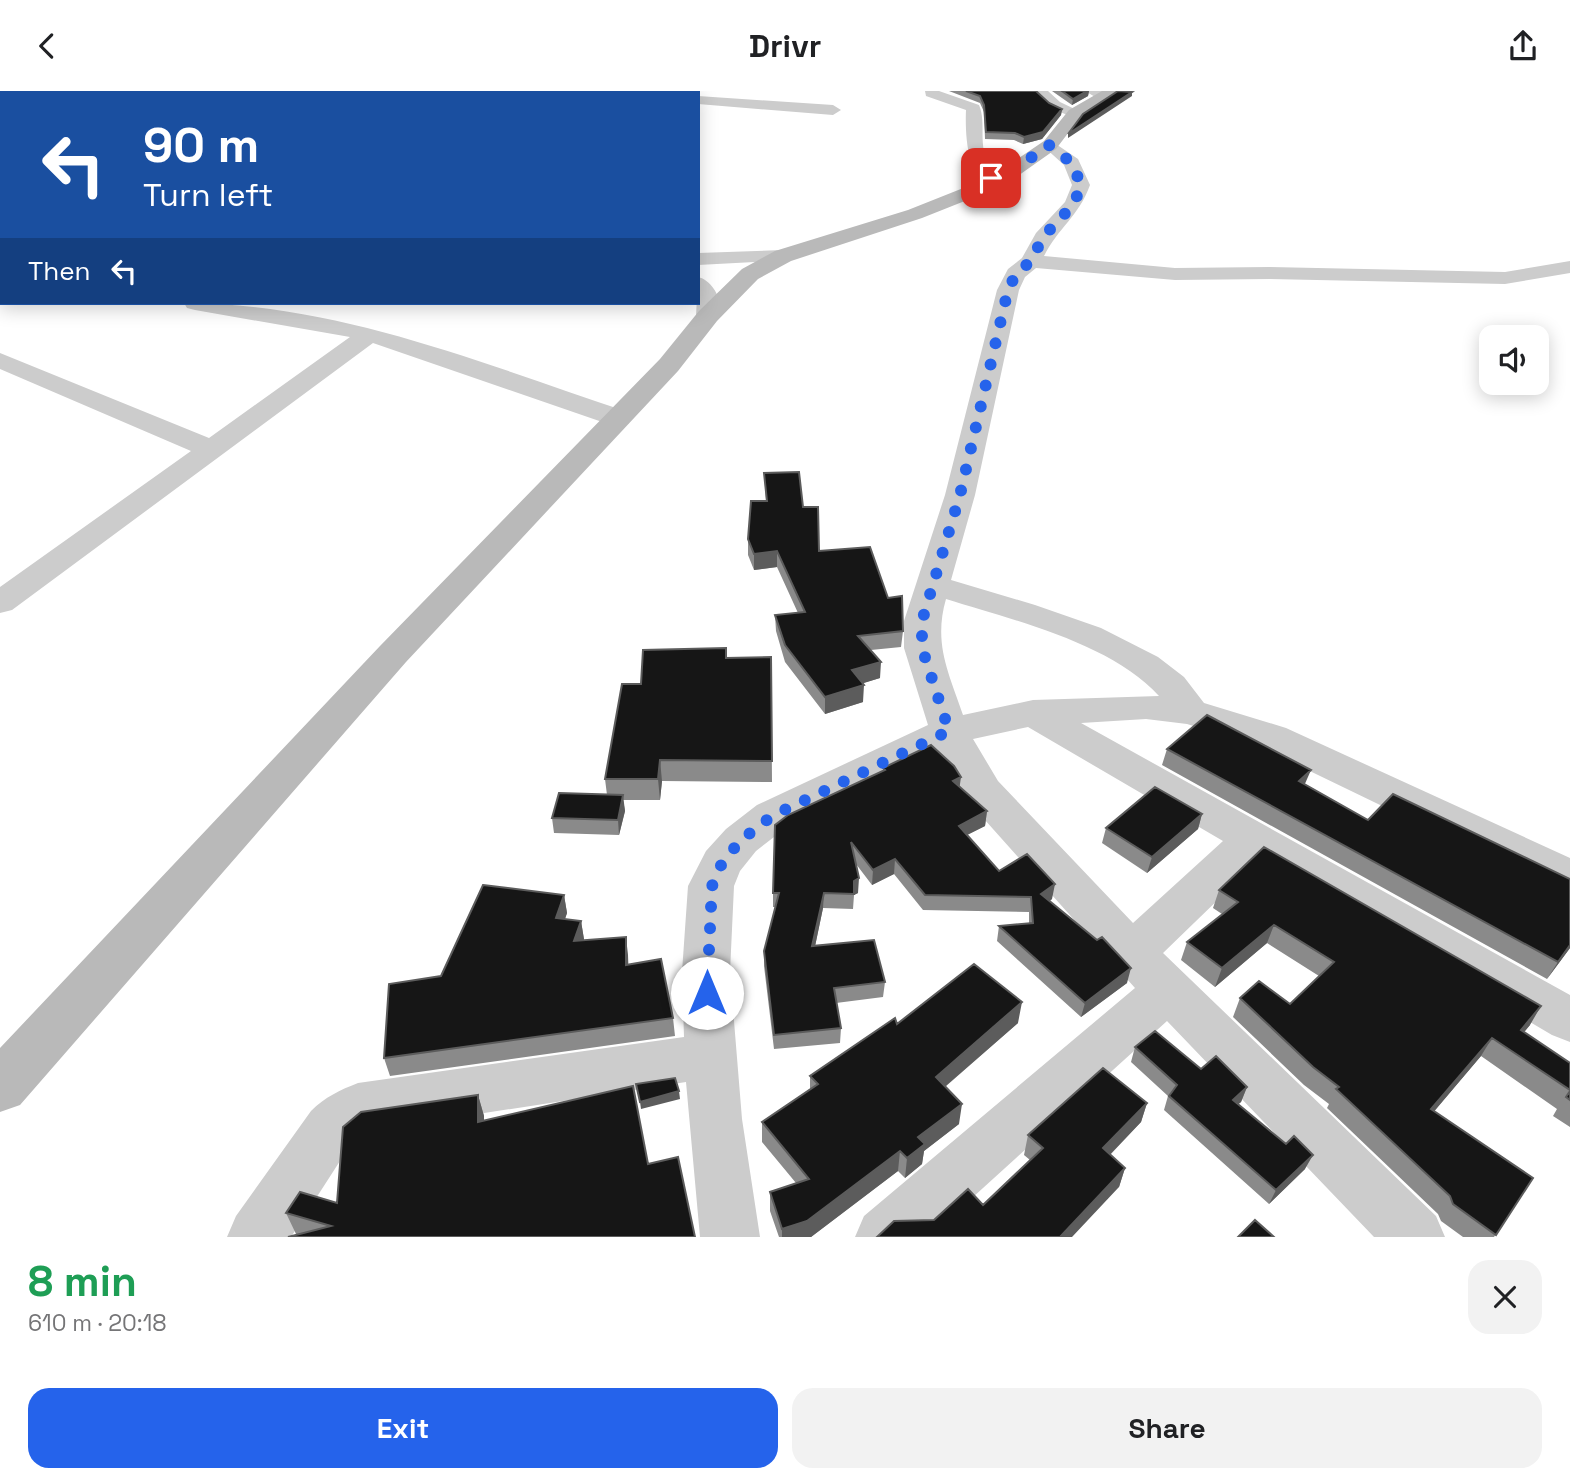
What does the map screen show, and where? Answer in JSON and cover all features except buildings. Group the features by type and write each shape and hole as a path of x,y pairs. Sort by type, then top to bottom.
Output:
{"street":[{"path":"1039,91 1050,101 1095,98"},
{"path":"931,93 974,108 974,142 983,171 998,181"},
{"path":"0,1087 393,654 668,365 709,316 750,274 783,256 915,214 998,181 1049,145 1095,98"},
{"path":"700,100 833,110"},
{"path":"1049,145 1072,163 1081,185 1074,204 1043,237 1031,261 1016,274 1008,290 960,495 922,621 922,648 949,731 961,757 984,791 1150,972 1406,1234"},
{"path":"700,259 783,256"},
{"path":"1031,261 1175,274 1505,278 1570,267"},
{"path":"700,285 707,294 709,316"},
{"path":"206,305 370,334 618,418"},
{"path":"0,603 370,334"},
{"path":"0,360 211,449"},
{"path":"933,585 1014,610 1108,646 1167,682 1190,712"},
{"path":"730,1237 710,1056 706,972 712,886 722,863 741,840 772,816 949,731 1033,713 1146,707 1190,712 1272,737 1570,877"},
{"path":"1033,713 1570,1020"},
{"path":"886,1237 1150,972 1252,840"},
{"path":"257,1237 330,1129 341,1118 358,1108 710,1056"}],"route":[{"path":"707,993 712,886 722,863 741,840 772,816 949,731 922,648 922,621 960,495 1008,290 1016,274 1031,261 1043,237 1074,204 1081,185 1072,163 1049,145 998,181 991,178"}]}
